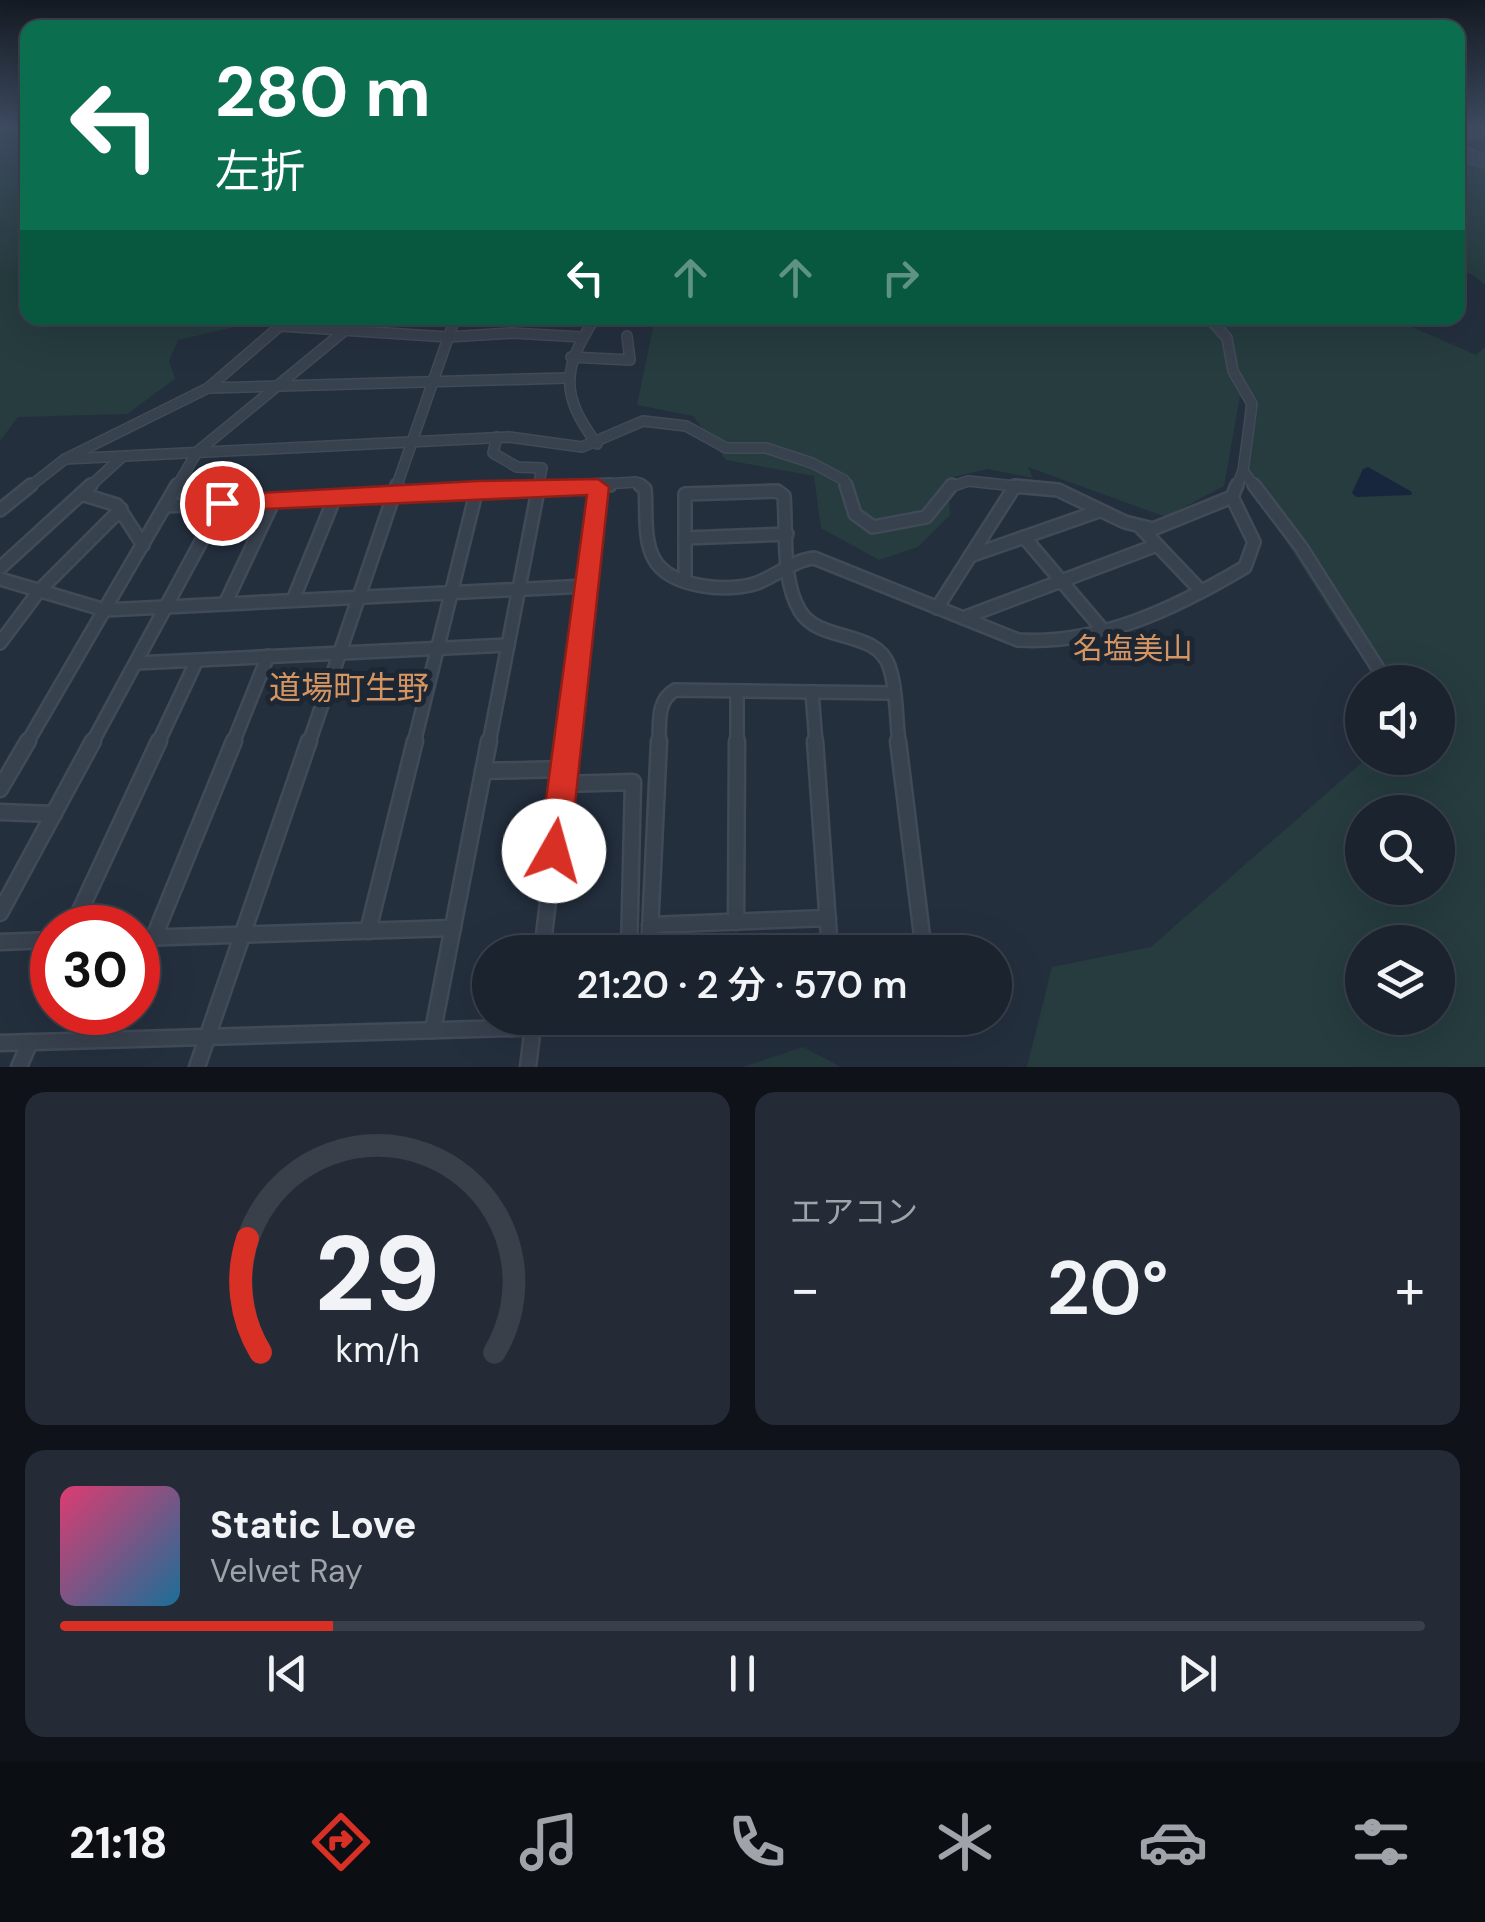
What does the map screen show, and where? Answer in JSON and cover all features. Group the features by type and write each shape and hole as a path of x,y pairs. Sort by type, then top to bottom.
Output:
{"street":[{"path":"0,789 197,452 350,325"},
{"path":"197,1067 452,325"},
{"path":"590,325 570,357 566,378 579,423 597,444"},
{"path":"65,459 497,438 582,447 597,444 643,421 686,426 726,448 766,448 812,463 844,480 855,514 873,527 926,518 942,492 956,484 1058,490 1141,528 1163,528 1232,496 1243,471 1252,404 1233,371 1226,338 1216,325"},
{"path":"0,510 65,459 208,388 280,326 448,336 582,337"},
{"path":"570,357 630,360 627,336"},
{"path":"208,388 566,378"},
{"path":"433,1030 542,468 517,467 493,453 497,438"},
{"path":"0,568 123,456"},
{"path":"1243,471 1301,547 1376,665"},
{"path":"166,506 477,489 598,487 636,482 645,489 652,556 664,571 722,590 740,590 814,558 1034,643 1062,642 1147,617 1245,568 1252,554 1252,532 1232,496"},
{"path":"937,608 1015,486"},
{"path":"544,935 598,487"},
{"path":"368,931 477,489"},
{"path":"684,579 685,494 778,490 784,496 800,611 820,630 860,639 882,652 888,666 922,935"},
{"path":"80,494 120,509 143,545"},
{"path":"292,600 335,497"},
{"path":"226,604 274,500"},
{"path":"0,914 222,503"},
{"path":"0,643 39,591 120,509"},
{"path":"970,556 1099,511"},
{"path":"1141,528 1201,591"},
{"path":"685,538 788,534"},
{"path":"1024,538 1103,630"},
{"path":"963,618 1157,545"},
{"path":"0,580 105,610 586,586"},
{"path":"136,663 508,644"},
{"path":"160,922 268,656"},
{"path":"83,905 198,660"},
{"path":"650,935 661,705 666,695 676,690 892,693"},
{"path":"736,922 737,691"},
{"path":"812,692 829,935"},
{"path":"484,770 633,782 629,935"},
{"path":"0,812 54,814"},
{"path":"650,925 828,918"},
{"path":"160,937 453,928"},
{"path":"0,942 30,941"},
{"path":"0,1043 472,1027"},
{"path":"528,1067 532,1035"},
{"path":"19,1067 30,1042"}],"green space":[{"path":"0,179 20,179 20,325 243,325 178,340 169,361 175,379 127,414 18,417 0,441"},
{"path":"1465,179 1485,179 1485,285 1465,273"},
{"path":"654,325 1408,325 1476,355 1485,347 1485,1067 1027,1067 1052,967 1151,947 1348,775 1455,775 1455,665 1369,665 1343,631 1241,470 1245,403 1240,396 1224,486 1166,517 1028,467 1033,478 988,469 948,478 950,515 918,547 879,560 821,528 814,476 726,460 693,416 637,405"},
{"path":"803,1047 841,1067 743,1067"}],"water":[{"path":"1368,467 1412,492 1411,495 1356,497 1352,493 1363,469"}],"district":[{"name":"名塩美山","path":"1133,648"},
{"name":"道場町生野","path":"349,688"}],"route":[{"path":"222,503 477,489 598,487 554,851"}]}
